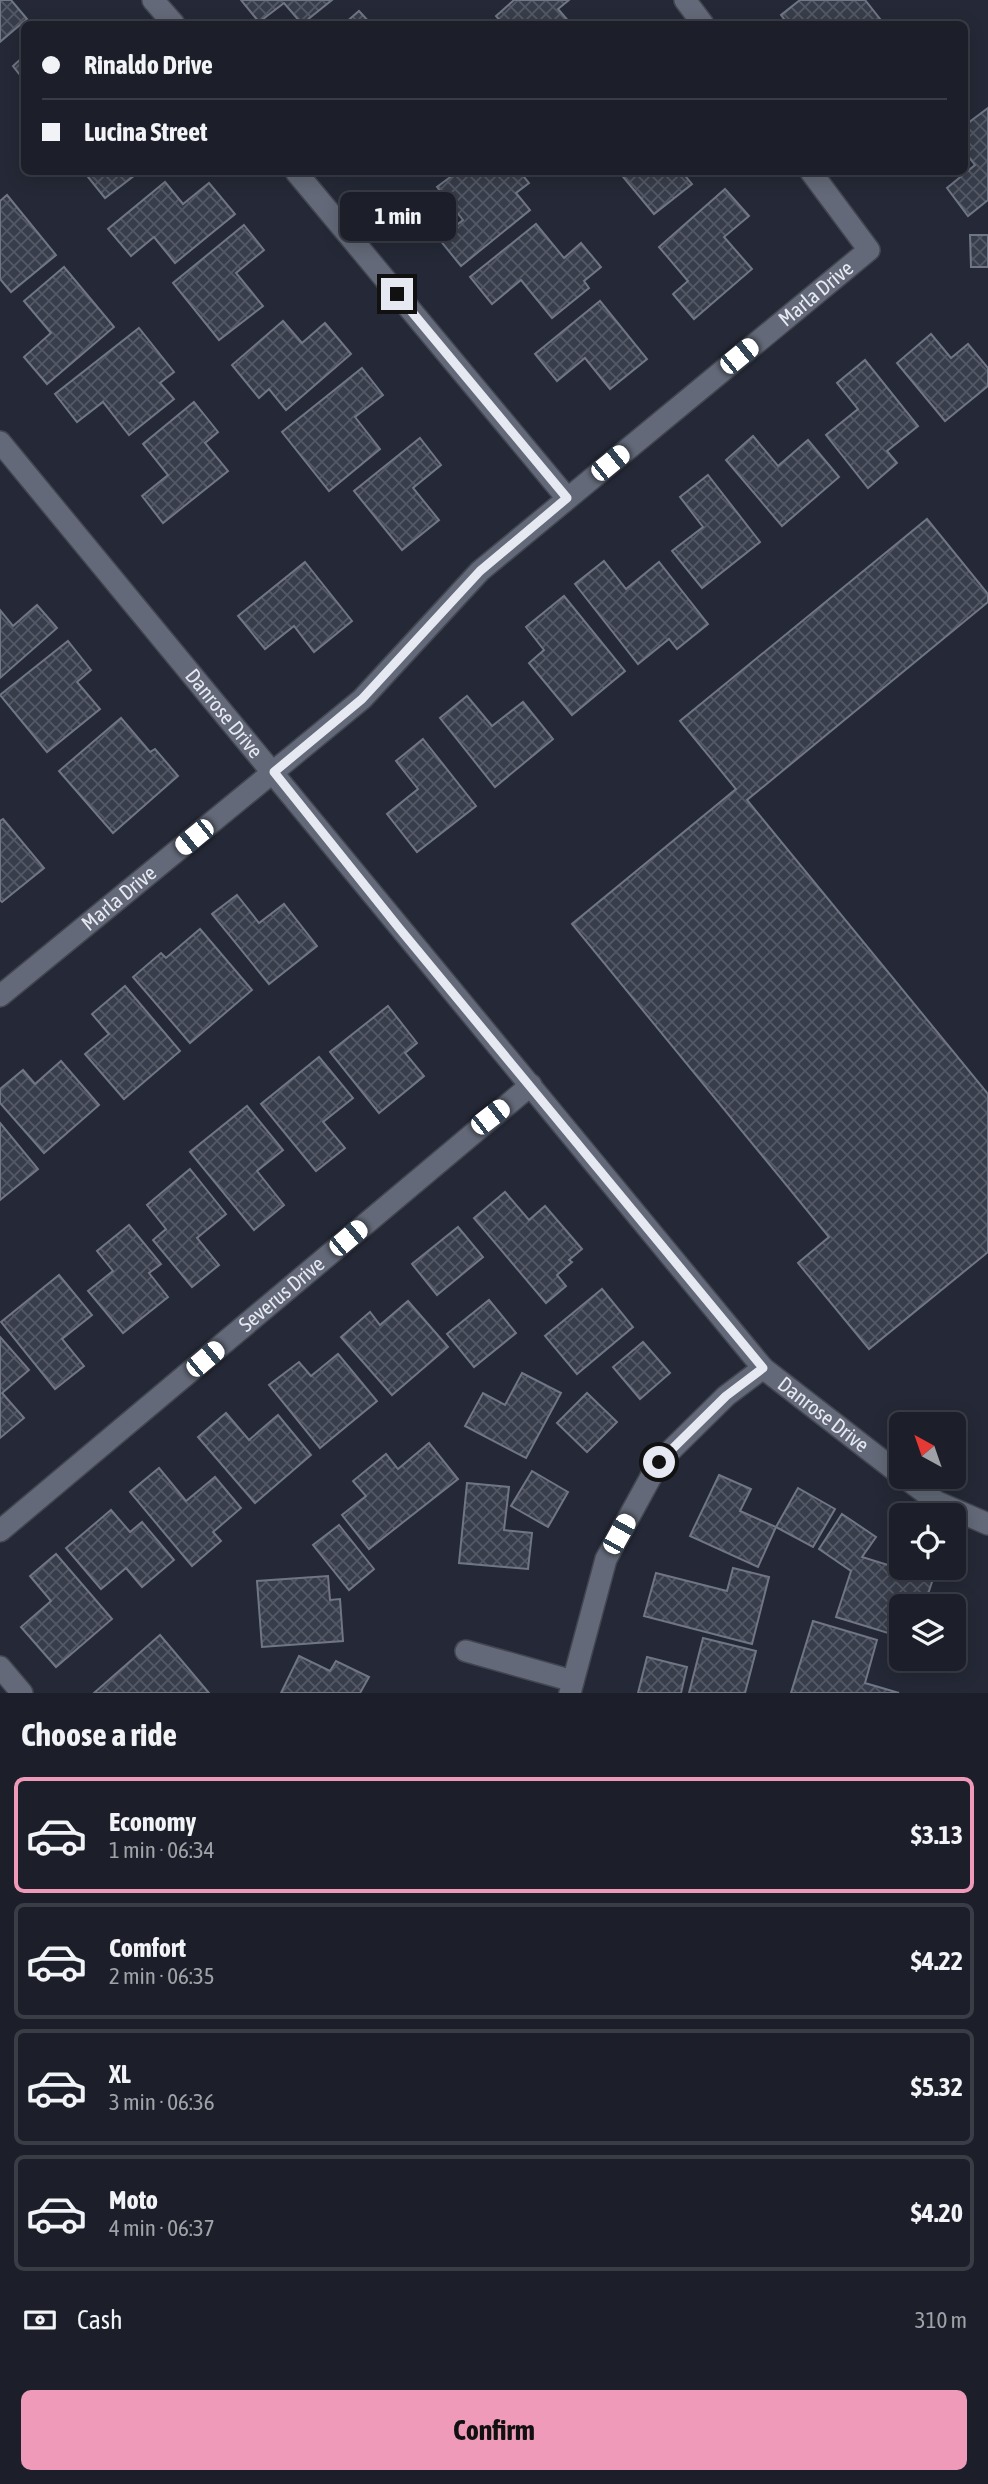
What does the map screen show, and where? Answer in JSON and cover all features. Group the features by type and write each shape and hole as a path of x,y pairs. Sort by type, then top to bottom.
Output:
{"street":[{"path":"153,0 171,21"},
{"path":"685,0 701,21"},
{"path":"298,175 567,498"},
{"name":"Marla Drive","path":"0,996 362,699 480,571 869,250 813,175"},
{"name":"Danrose Drive","path":"0,442 763,1368 889,1465"},
{"name":"Severus Drive","path":"0,1531 531,1085"},
{"path":"466,1651 572,1687 606,1559 659,1462 726,1396 763,1368"},
{"name":"Danrose Drive","path":"919,1489 937,1503 988,1524"},
{"path":"0,1667 22,1693"}],"building":[{"path":"0,0 11,0 27,19 21,21 21,24 0,42"},
{"path":"241,0 332,0 306,21 299,21 284,3 258,21"},
{"path":"514,0 569,0 558,9 568,21 500,21 496,16"},
{"path":"800,0 865,0 882,21 786,21 781,15"},
{"path":"359,11 368,21 347,21"},
{"path":"21,59 21,76 13,66"},
{"path":"988,108 988,200 968,216 947,188 963,175 968,175 968,171 975,165 968,156 968,123"},
{"path":"86,175 135,175 105,198"},
{"path":"453,175 522,175 529,183 516,193 530,210 461,266 439,239 463,220 437,187"},
{"path":"622,175 684,175 692,184 654,214"},
{"path":"165,182 183,204 209,183 235,214 175,263 154,237 131,256 108,229"},
{"path":"725,189 749,216 724,237 752,269 694,319 673,294 688,281 659,247"},
{"path":"7,195 56,255 11,292 0,279 0,201"},
{"path":"536,224 564,258 581,243 601,267 584,281 589,288 552,318 521,280 492,304 470,277"},
{"path":"244,225 264,250 236,273 263,306 219,340 173,283"},
{"path":"970,235 988,235 988,267 971,267"},
{"path":"64,267 114,327 47,384 24,357 51,333 24,301"},
{"path":"600,301 647,359 610,389 585,358 557,381 535,354"},
{"path":"283,321 302,343 325,323 351,354 286,410 269,389 259,398 232,365"},
{"path":"139,328 174,372 160,383 174,399 129,435 103,402 77,422 55,394"},
{"path":"931,334 951,358 968,344 988,368 988,386 945,421 897,363"},
{"path":"865,360 918,426 887,451 897,463 868,488 826,435 858,409 837,383"},
{"path":"362,368 383,395 355,417 380,449 329,491 282,432"},
{"path":"194,402 218,432 205,443 228,471 163,523 142,496 168,475 143,444"},
{"path":"753,436 778,466 808,440 839,477 782,526 726,460"},
{"path":"420,438 441,465 413,488 439,520 402,550 354,491"},
{"path":"708,475 760,542 702,588 672,551 703,527 680,497"},
{"path":"927,519 988,594 988,602 747,800 988,1094 988,1252 869,1349 798,1263 829,1237 572,924 736,789 680,721"},
{"path":"604,561 626,589 659,562 708,624 677,649 669,639 638,664 575,584"},
{"path":"305,562 352,621 314,652 294,626 265,649 238,616"},
{"path":"564,596 625,671 572,715 529,663 544,650 526,627"},
{"path":"37,605 57,628 0,678 0,610 13,626"},
{"path":"68,641 91,670 77,682 100,709 47,752 0,695"},
{"path":"467,696 492,726 523,702 553,739 495,787 440,718"},
{"path":"121,718 150,752 155,749 178,776 113,833 59,771"},
{"path":"423,739 476,806 417,852 387,814 418,789 396,761"},
{"path":"3,819 44,868 2,902 0,821"},
{"path":"237,895 259,923 284,904 317,946 269,984 212,914"},
{"path":"200,929 252,990 190,1043 133,977 161,953 166,958"},
{"path":"125,986 180,1051 124,1099 85,1054 109,1034 92,1014"},
{"path":"388,1006 417,1043 405,1053 424,1076 379,1113 330,1052"},
{"path":"319,1057 353,1098 323,1122 345,1148 316,1171 261,1104"},
{"path":"61,1061 99,1105 44,1153 0,1103 0,1089 23,1070 35,1084"},
{"path":"247,1106 283,1150 257,1171 284,1205 254,1230 190,1152"},
{"path":"0,1123 38,1169 0,1200"},
{"path":"190,1169 226,1214 197,1238 219,1265 192,1287 153,1240 166,1229 147,1205"},
{"path":"505,1192 529,1220 545,1206 582,1249 557,1275 566,1286 546,1303 474,1218"},
{"path":"129,1225 161,1264 149,1273 168,1297 123,1333 88,1291 113,1271 97,1251"},
{"path":"458,1227 483,1257 437,1295 412,1264"},
{"path":"59,1275 92,1315 62,1339 84,1366 55,1389 1,1322"},
{"path":"602,1289 633,1327 577,1374 545,1336"},
{"path":"489,1300 516,1333 474,1367 447,1334"},
{"path":"408,1301 448,1347 392,1395 341,1337 370,1312 380,1325"},
{"path":"0,1337 29,1370 2,1393 24,1418 0,1438"},
{"path":"643,1342 670,1373 640,1399 613,1367"},
{"path":"338,1354 377,1401 320,1448 269,1385 299,1362 311,1376"},
{"path":"522,1373 561,1393 526,1458 465,1426 483,1393 505,1405"},
{"path":"587,1393 617,1422 587,1452 557,1423"},
{"path":"226,1413 249,1440 278,1415 311,1455 255,1503 198,1437"},
{"path":"429,1443 458,1479 369,1549 342,1515 366,1496 353,1481 386,1454 398,1469"},
{"path":"159,1468 186,1501 215,1477 241,1508 213,1532 221,1541 192,1566 130,1492"},
{"path":"532,1471 568,1492 548,1527 511,1506"},
{"path":"719,1475 751,1489 740,1511 776,1527 758,1567 690,1536"},
{"path":"467,1483 509,1487 504,1530 532,1533 528,1569 459,1563"},
{"path":"798,1488 835,1509 813,1547 776,1527"},
{"path":"111,1510 130,1532 142,1522 174,1560 142,1587 126,1568 101,1589 66,1548"},
{"path":"842,1514 876,1537 862,1557 889,1565 889,1580 933,1580 928,1594 889,1594 889,1633 836,1617 851,1571 819,1549"},
{"path":"339,1525 374,1569 349,1590 313,1545"},
{"path":"56,1554 112,1619 56,1667 21,1627 51,1601 30,1576"},
{"path":"733,1568 769,1577 752,1644 644,1616 656,1573 727,1591"},
{"path":"328,1576 330,1600 340,1599 343,1641 262,1647 257,1581"},
{"path":"813,1621 877,1640 865,1683 899,1693 791,1693"},
{"path":"160,1635 209,1693 94,1693"},
{"path":"703,1638 756,1651 745,1693 689,1693"},
{"path":"299,1656 330,1671 336,1661 369,1677 360,1693 281,1693"},
{"path":"647,1657 687,1667 681,1693 638,1693"}],"route":[{"path":"397,294 567,498 480,571 362,699 274,772 399,928 763,1368 726,1396 659,1462"}]}
